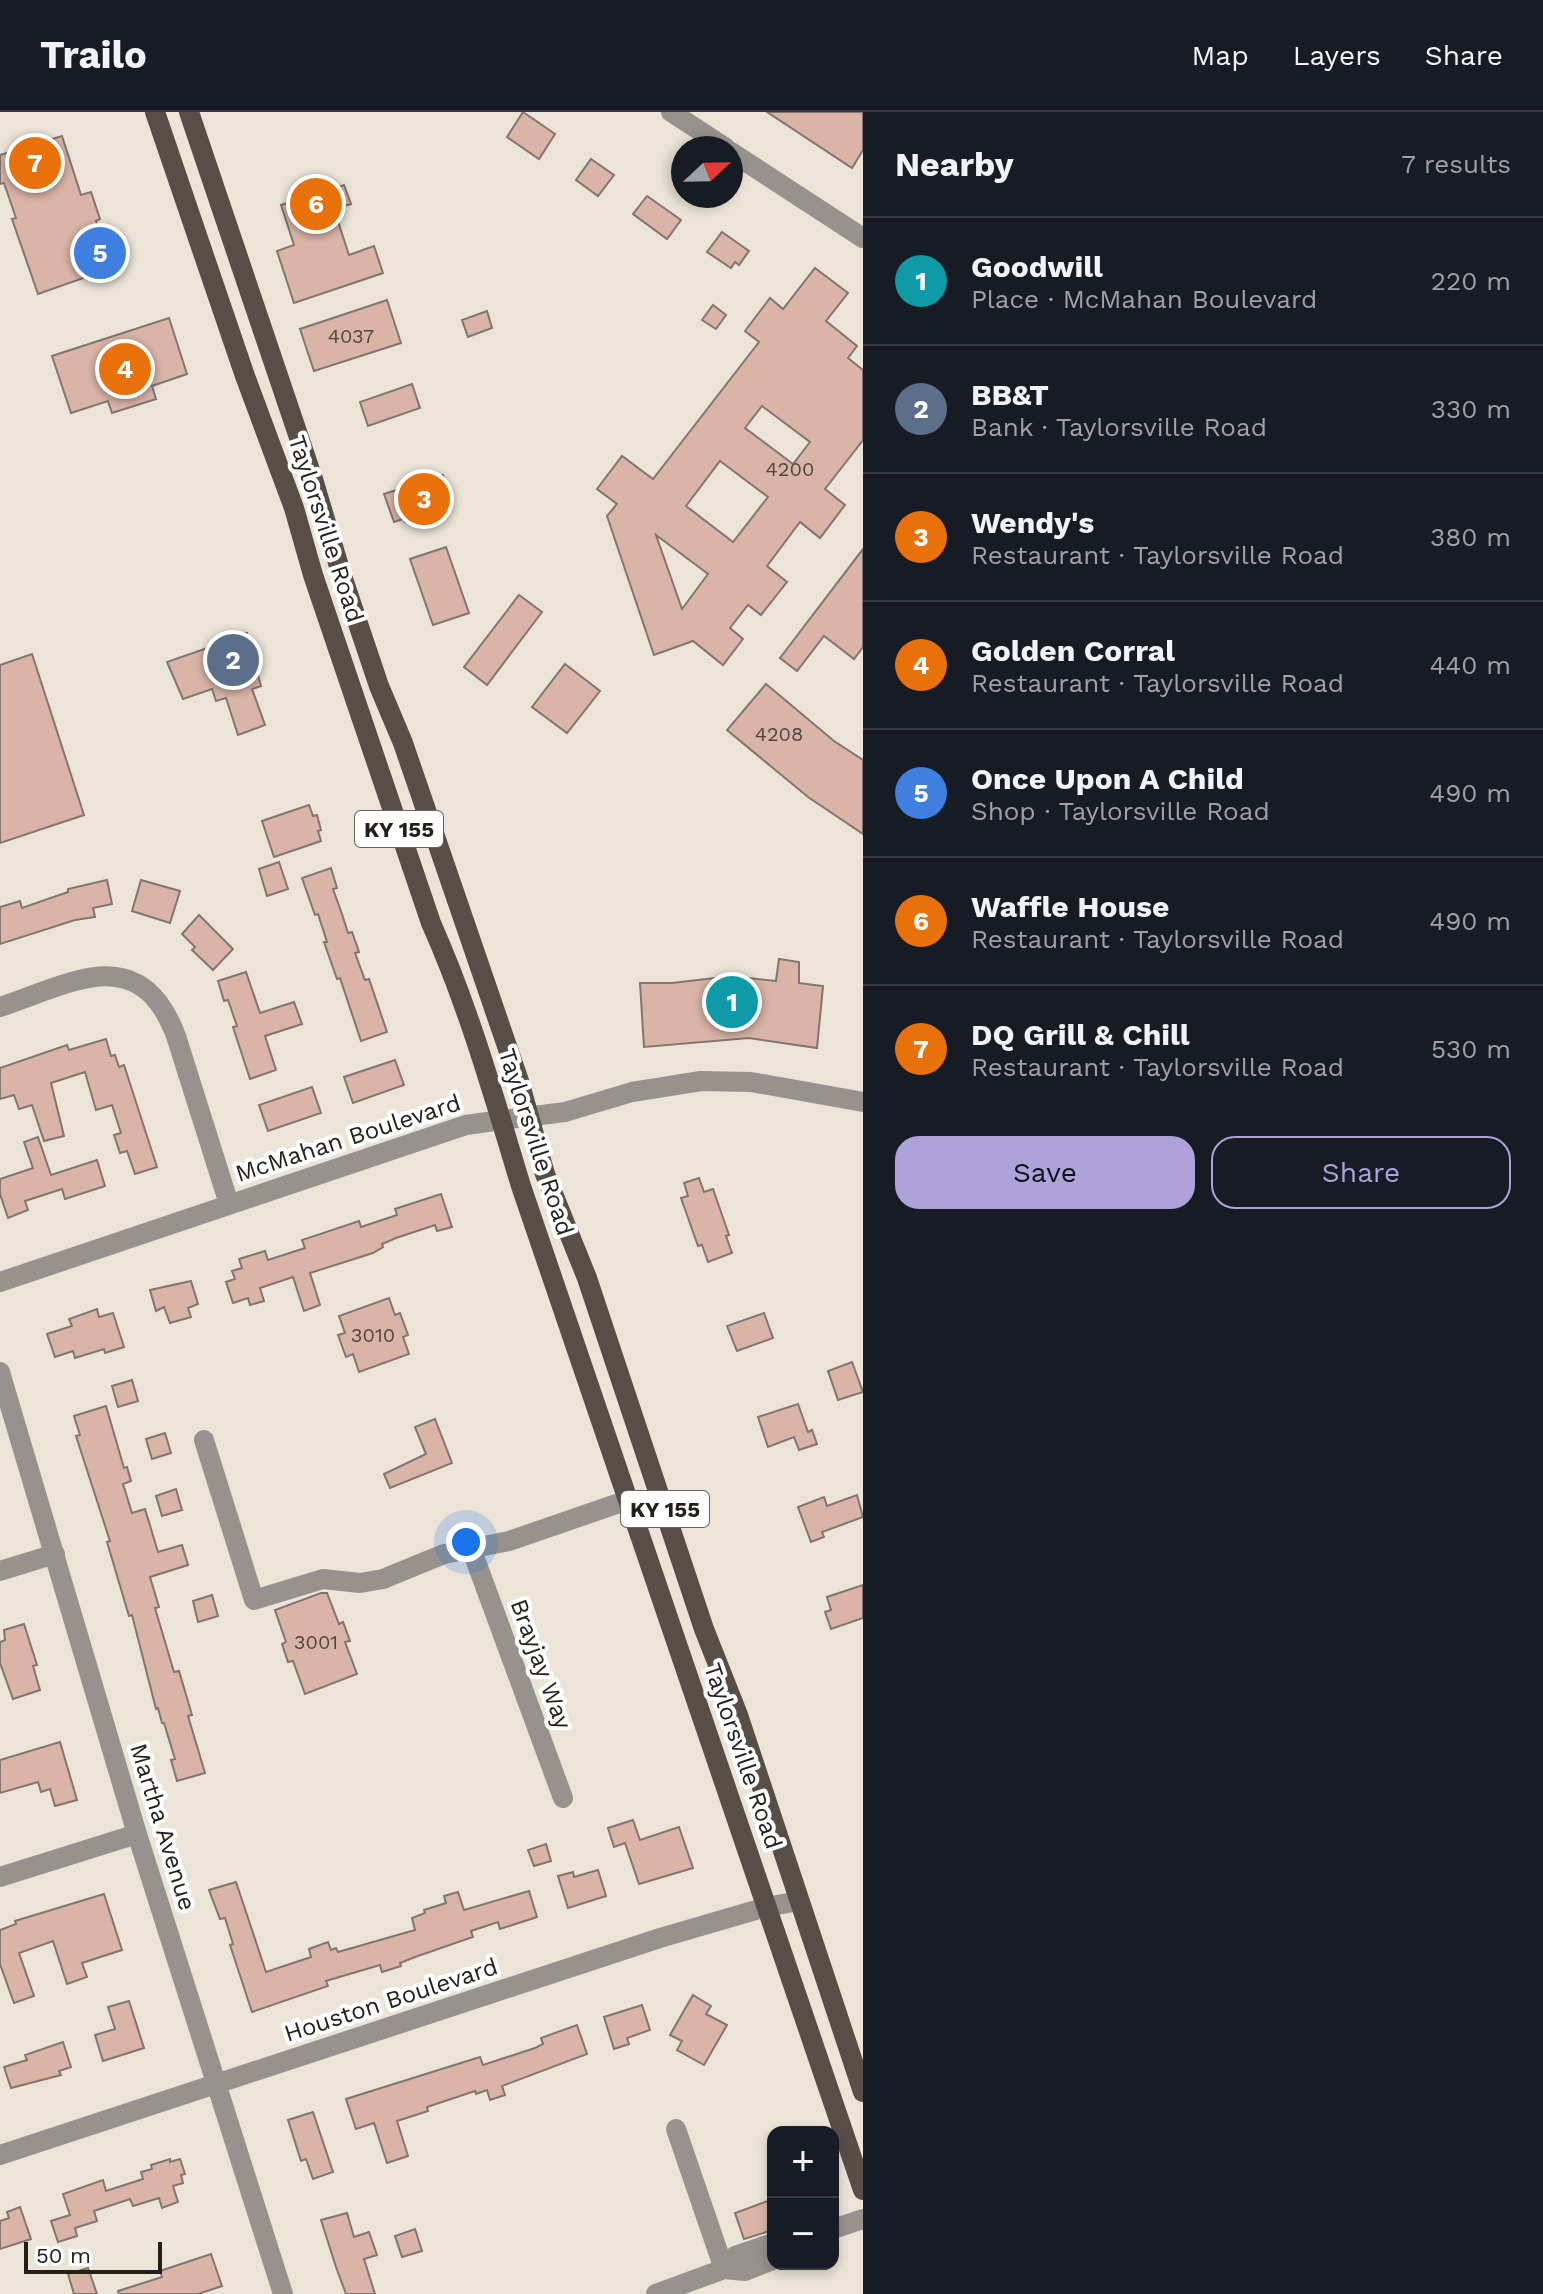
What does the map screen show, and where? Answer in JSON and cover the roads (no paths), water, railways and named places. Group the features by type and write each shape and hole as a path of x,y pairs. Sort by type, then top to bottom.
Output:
{"main road":[{"name":"Taylorsville Road","path":"155,112 245,376 294,508 327,617 431,923 461,993 521,1186 863,2190"},
{"name":"Taylorsville Road","path":"189,112 314,482 345,587 379,686 403,743 529,1116 545,1174 587,1278 704,1629 747,1740 863,2092"}],"street":[{"path":"671,112 708,136"},
{"path":"743,160 863,238"},
{"path":"0,1007 85,979 107,975 138,983 153,994 167,1014 176,1036 229,1204"},
{"name":"McMahan Boulevard","path":"0,1282 466,1125 565,1112 643,1089 701,1081 751,1082 863,1102"},
{"name":"Martha Avenue","path":"0,1372 137,1834 283,2294"},
{"path":"204,1440 254,1600 323,1579 360,1583 383,1579 444,1554 509,1541 628,1500"},
{"name":"Brayjay Way","path":"471,1548 563,1798"},
{"path":"0,1571 55,1554"},
{"path":"0,1877 137,1834"},
{"name":"Houston Boulevard","path":"0,2155 660,1938 766,1907 799,1901"},
{"path":"676,2129 724,2269"},
{"path":"839,2227 863,2219"},
{"path":"724,2269 735,2256 767,2245"},
{"path":"656,2294 724,2269 745,2271 767,2262"}],"place":[{"name":"DQ Grill & Chill","path":"35,163"},
{"name":"Waffle House","path":"316,204"},
{"name":"Once Upon A Child","path":"100,253"},
{"name":"Golden Corral","path":"125,369"},
{"name":"Wendy's","path":"424,499"},
{"name":"BB&T","path":"233,660"},
{"name":"Goodwill","path":"732,1002"}]}
